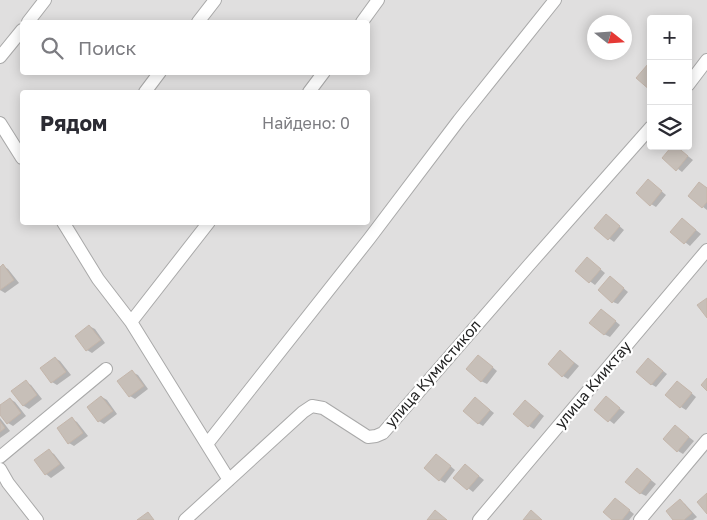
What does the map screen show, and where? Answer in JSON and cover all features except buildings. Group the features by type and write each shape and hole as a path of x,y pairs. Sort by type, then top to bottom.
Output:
{"street":[{"path":"30,20 45,0"},
{"path":"200,20 215,0"},
{"path":"363,20 378,0"},
{"path":"207,444 358,254 459,120 554,0"},
{"path":"0,57 20,33"},
{"path":"692,80 707,60"},
{"path":"146,90 158,75"},
{"path":"310,90 322,75"},
{"path":"0,123 20,155"},
{"name":"улица Кумистикол","path":"185,520 303,412 312,406 324,408 368,437 383,433 647,132"},
{"path":"65,225 98,279 131,322 229,480"},
{"path":"131,322 207,225"},
{"name":"улица Кииктау","path":"479,520 707,250"},
{"path":"0,457 106,369"},
{"path":"640,520 707,440"},
{"path":"0,469 8,483 37,520"}],"shaded area":[{"path":"0,0 707,0 707,520 0,520"}]}
